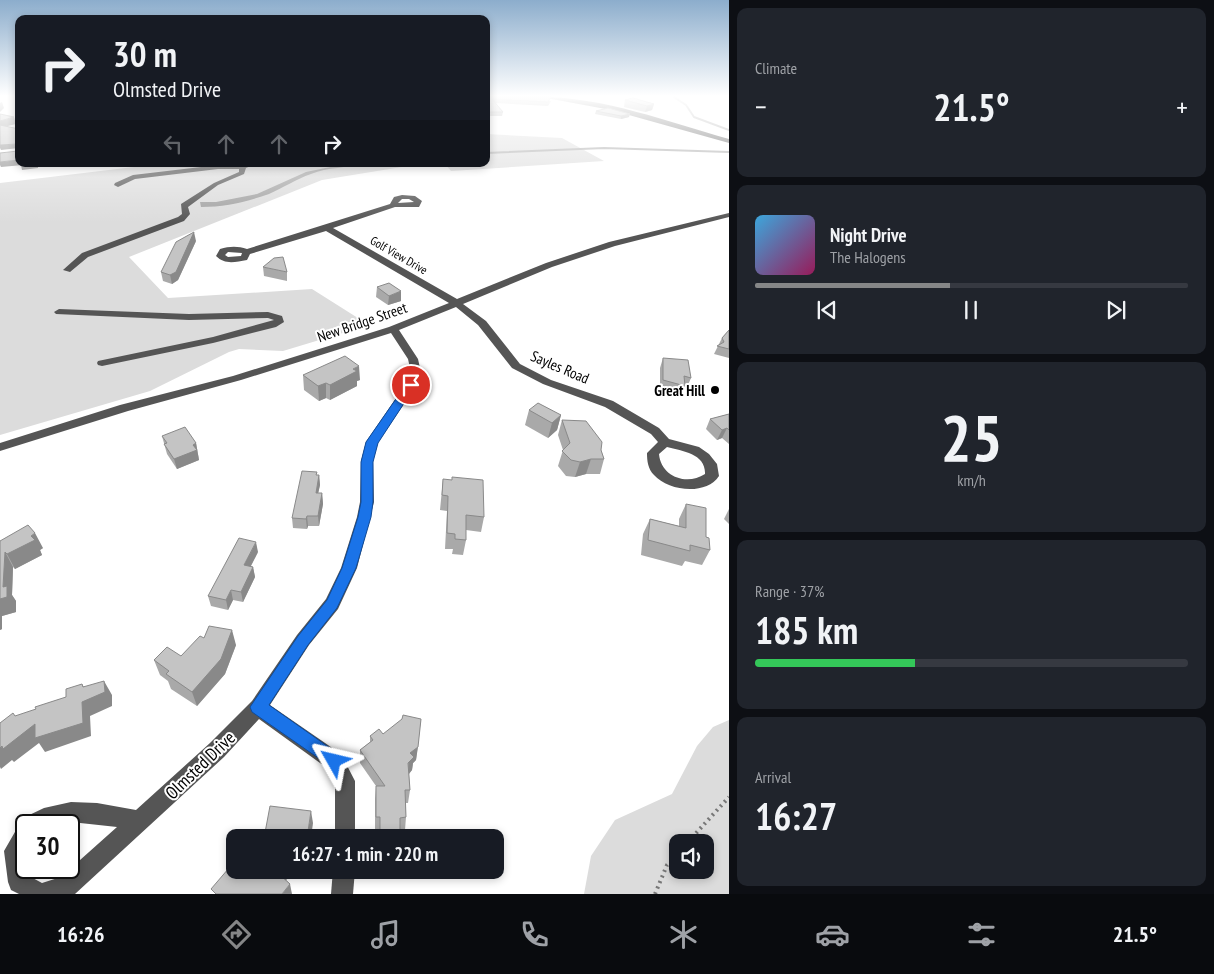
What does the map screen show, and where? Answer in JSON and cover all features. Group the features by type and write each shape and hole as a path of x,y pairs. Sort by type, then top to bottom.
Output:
{"street":[{"path":"67,270 85,255 181,219 186,214 184,206 187,203 200,197 216,184 242,173 243,167 218,167 133,177 118,185"},
{"name":"Golf View Drive","path":"247,252 327,228 394,205"},
{"name":"New Bridge Street","path":"0,447 124,408 274,367 392,329 561,261 639,237 729,215"},
{"name":"Golf View Drive","path":"327,228 458,304"},
{"name":"Sayles Road","path":"458,304 482,323 516,366 547,382 609,404 655,431 665,442 695,450 705,457 712,467 712,476 705,482 693,485 679,483 665,477 656,469 652,461 653,453 665,442"},
{"path":"58,312 189,317 268,315 279,318 279,322 272,325 102,363"},
{"name":"Olmsted Drive","path":"19,879 19,882 41,894 67,886 217,750 258,707 303,640 332,604 349,568 364,517 367,502 367,462 372,442 411,385 416,368 413,359 392,329"},
{"path":"258,707 334,761 345,781 345,829"},
{"path":"58,814 87,811 140,821"},
{"path":"342,894 343,879"}],"path":[{"path":"695,834 729,797"},
{"path":"655,894 669,864"}],"shaded area":[{"path":"490,139 563,139 604,161 451,171 448,167 490,167"},
{"path":"134,167 402,167 322,180 129,257 168,298 312,289 369,325 283,351 239,349 229,352 150,391 0,435 0,183"},
{"path":"330,167 344,167 317,172 300,178 269,194 244,202 201,207 200,202 216,202 257,194 306,172"},
{"path":"729,720 729,894 584,894 591,856 615,820 672,794 697,746 713,727"}],"building":[{"path":"0,139 15,139 15,144 0,145"},
{"path":"15,151 15,160 0,162 0,153"},
{"path":"194,232 176,272 170,275 161,272 176,242"},
{"path":"283,257 287,272 263,267 274,258"},
{"path":"389,283 401,291 389,296 377,287"},
{"path":"729,330 729,349 717,346 724,342 722,338"},
{"path":"345,356 359,366 353,369 357,371 330,385 326,383 318,386 303,375"},
{"path":"663,358 688,360 691,378 684,376 685,386 663,380"},
{"path":"538,403 561,415 552,423 529,410"},
{"path":"729,414 729,430 727,428 722,430 710,419"},
{"path":"562,420 586,421 602,442 601,450 604,459 591,459 580,462 571,460 562,451 570,443"},
{"path":"185,427 196,443 193,445 197,450 174,459 164,444 167,443 162,436"},
{"path":"302,471 317,472 316,475 319,475 316,493 322,493 318,516 307,516 306,519 292,518"},
{"path":"452,477 483,480 484,517 466,515 466,540 455,539 455,534 447,533 448,496 442,495 443,479 452,480"},
{"path":"686,504 706,508 706,537 709,538 710,550 690,545 690,551 648,540 650,519 686,528"},
{"path":"28,525 35,533 31,536 35,540 7,554 5,552 3,587 7,586 7,597 0,599 0,541"},
{"path":"239,538 256,542 244,565 253,567 241,592 231,590 226,600 208,596"},
{"path":"209,626 232,630 221,659 192,692 166,674 169,671 154,660 167,647 181,656 200,636 204,638"},
{"path":"104,681 105,692 82,702 83,723 35,738 35,724 3,749 2,746 0,748 0,723 13,713 15,716 66,697 66,689 82,684 83,687"},
{"path":"403,715 421,719 418,747 410,753 414,757 408,763 410,790 405,790 406,817 400,818 400,829 380,829 380,817 376,817 376,786 385,786 360,750 373,740 370,736 379,729 383,734 402,719"},
{"path":"270,806 311,811 308,829 266,829"},
{"path":"226,872 226,879 284,879 290,884 282,894 216,894 211,889"}],"waterway":[{"path":"490,153 604,148 729,152"}],"place":[{"name":"Great Hill","path":"715,390"}],"route":[{"path":"334,761 306,739 258,707 303,640 332,604 349,568 364,517 367,502 367,462 372,442 411,385"}]}
